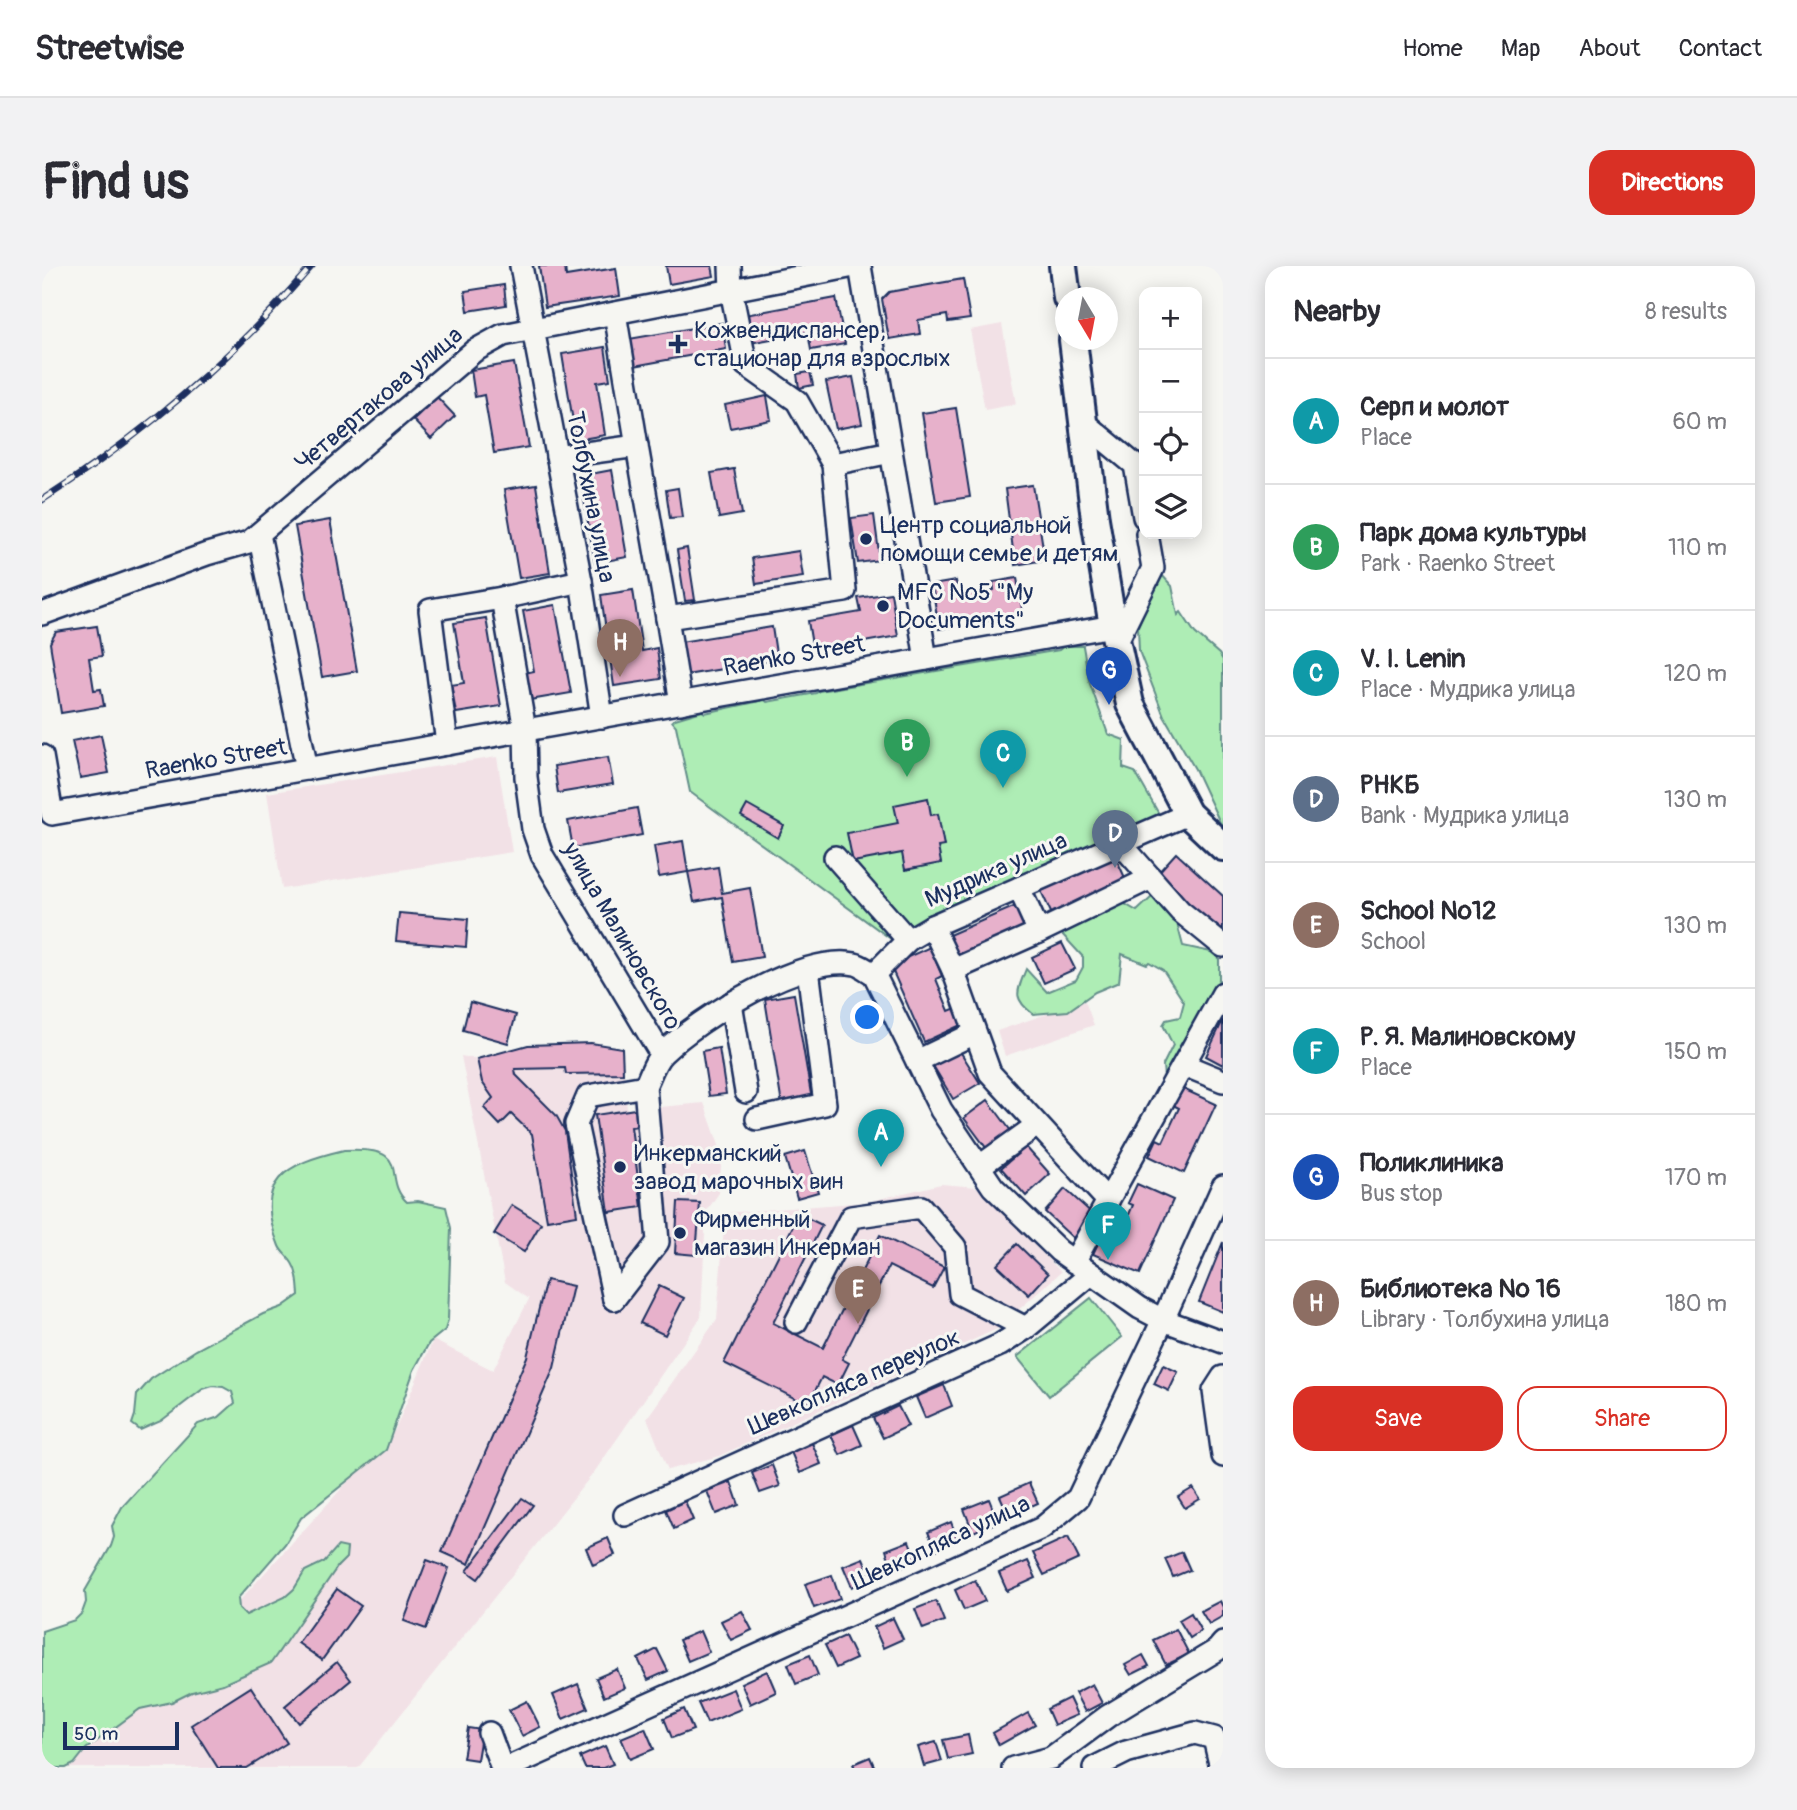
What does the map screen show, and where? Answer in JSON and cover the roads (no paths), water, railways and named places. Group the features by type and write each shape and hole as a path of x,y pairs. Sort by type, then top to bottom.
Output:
{"main road":[{"path":"1063,266 1066,287"},
{"path":"1074,350 1095,519 1114,634 1130,704 1188,814 1223,847"}],"street":[{"name":"Толбухина улица","path":"521,266 581,581 602,717"},
{"path":"667,618 845,591 833,464 797,401 746,365 731,290 730,266"},
{"name":"Четвертакова улица","path":"42,614 249,542 474,351 503,335 854,266"},
{"path":"860,266 926,659"},
{"path":"615,313 681,702"},
{"path":"1083,422 1135,465 1139,488"},
{"path":"557,457 637,446"},
{"path":"833,464 891,452"},
{"path":"259,534 307,769"},
{"path":"1114,634 1153,568 1148,539"},
{"path":"447,744 430,610 581,581"},
{"path":"502,598 525,730"},
{"name":"Raenko Street","path":"42,756 52,814 926,659 1114,634"},
{"name":"улица Малиновского","path":"525,730 527,790 533,829 542,855 660,1054 731,1003 785,975 831,964 856,964 874,974"},
{"name":"Мудрика улица","path":"874,974 908,940 932,926 1188,814"},
{"path":"1121,844 1180,911 1223,946"},
{"path":"835,857 908,940"},
{"path":"953,970 1151,878"},
{"path":"1019,888 1039,932"},
{"path":"932,926 953,970 990,1073 1108,1200"},
{"path":"757,1119 825,1104 808,969"},
{"path":"874,974 941,1110 993,1187 1059,1251 1083,1268 1163,1321 1223,1342"},
{"path":"1083,1268 1108,1200 1223,993"},
{"path":"731,1003 746,1092"},
{"path":"917,1061 975,1033"},
{"path":"645,1086 588,1096 576,1124 614,1299 657,1242 645,1086 660,1054"},
{"path":"1184,1065 1223,1082"},
{"path":"979,1166 1037,1125"},
{"name":"Шевкопляса улица","path":"504,1768 1042,1528 1078,1499 1163,1321 1223,1186"},
{"path":"796,1322 851,1217 921,1207 955,1247 960,1294 1026,1328"},
{"name":"Шевкопляса переулок","path":"625,1515 1000,1345 1026,1328 1083,1268"},
{"path":"1223,1377 1214,1391 1223,1456"},
{"path":"1013,1768 1051,1758 1108,1716 1217,1650 1223,1643"},
{"path":"489,1733 504,1768"},
{"path":"1094,1768 1126,1752 1195,1733 1214,1738 1221,1768"}],"railway":[{"path":"42,500 126,442 179,399 230,353 312,266"}],"place":[{"name":"Кожвендиспансер, стационар для взрослых","path":"678,344"},
{"name":"Центр социальной помощи семье и детям","path":"866,539"},
{"name":"MFC №5 \"My Documents\"","path":"883,606"},
{"name":"Библиотека No 16","path":"620,677"},
{"name":"Поликлиника","path":"1109,705"},
{"name":"Парк дома культуры","path":"907,777"},
{"name":"V. I. Lenin","path":"1003,788"},
{"name":"РНКБ","path":"1115,868"},
{"name":"Инкерманский завод марочных вин","path":"620,1167"},
{"name":"Серп и молот","path":"881,1167"},
{"name":"Фирменный магазин Инкерман","path":"680,1233"},
{"name":"Р. Я. Малиновскому","path":"1108,1260"},
{"name":"School №12","path":"858,1324"}]}
